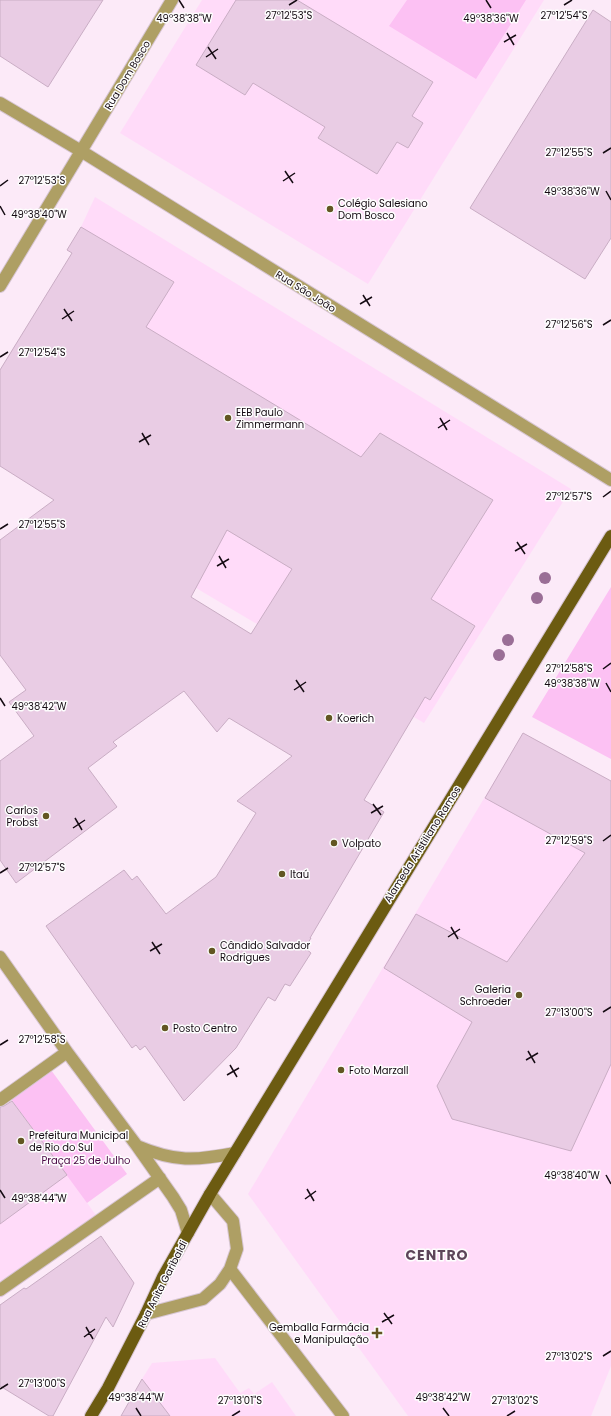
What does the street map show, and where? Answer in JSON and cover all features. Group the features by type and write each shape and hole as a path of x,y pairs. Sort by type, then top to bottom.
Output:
{"main road":[{"name":"Alameda Aristiliano Ramos","path":"235,1153 611,536"},
{"name":"Rua Anita Garibaldi","path":"91,1416 108,1388 163,1278 235,1153"}],"street":[{"name":"Rua Dom Bosco","path":"0,286 172,0"},
{"name":"Rua São João","path":"0,103 81,151 611,480"},
{"path":"0,957 67,1052 160,1178 181,1210 188,1233"},
{"path":"0,1100 67,1052"},
{"path":"137,1146 157,1154 178,1158 206,1159 235,1153"},
{"path":"0,1290 160,1178"},
{"path":"146,1314 203,1299 220,1284 230,1269 237,1249 233,1221 210,1194"},
{"path":"230,1269 344,1416"}],"shaded area":[{"name":"Colégio Salesiano Dom Bosco","path":"202,0 544,0 368,284 120,133"},
{"name":"EEB Paulo Zimmermann","path":"95,197 571,489 424,723 196,588 0,466 0,370 56,279 61,283 77,256 67,250 81,227"},
{"path":"523,733 611,781 611,1366 591,1416 408,1416 248,1194"},
{"path":"67,1175 103,1225 0,1299 0,1224"},
{"path":"215,1358 240,1393 249,1388 254,1394 272,1382 296,1416 170,1416 142,1379 152,1363"}],"green space":[{"path":"407,0 526,0 476,79 389,26"},
{"path":"611,587 611,759 532,717"},
{"name":"Praça 25 de Julho","path":"51,1070 127,1174 87,1203 11,1099"}],"building":[{"path":"0,0 103,0 48,87 0,56"},
{"path":"236,0 297,0 433,82 412,116 423,123 408,148 397,142 377,174 318,138 325,127 253,83 245,95 196,65"},
{"path":"593,10 611,22 611,238 585,279 470,208"},
{"path":"81,227 174,282 146,327 361,457 380,433 493,500 431,599 475,626 430,700 425,697 364,800 384,812 310,938 305,948 311,953 290,986 285,984 275,1001 268,997 236,1048 184,1101 145,1046 140,1050 136,1045 132,1048 46,926 124,870 132,880 137,876 166,914 216,877 256,813 237,801 292,756 229,718 217,732 184,691 113,742 117,746 88,768 117,807 16,883 0,860 0,761 34,736 9,702 26,690 0,655 0,540 54,500 0,466 0,370 72,253 67,250","holes":["227,530 292,569 251,634 191,597"]},
{"name":"Galeria Schroeder","path":"523,733 611,781 611,1064 571,1151 452,1119 437,1086 472,1022 384,968 416,914 507,962 585,853 485,798"},
{"name":"Prefeitura Municipal de Rio do Sul","path":"12,1101 67,1175 0,1224 0,1107"},
{"path":"101,1236 134,1283 113,1327 106,1317 53,1416 49,1416 0,1386 0,1305 24,1288 26,1289"},
{"path":"142,1379 170,1416 121,1416"}],"place":[{"name":"Colégio Salesiano Dom Bosco","path":"330,209"},
{"name":"EEB Paulo Zimmermann","path":"228,418"},
{"name":"Koerich","path":"329,718"},
{"name":"Carlos Probst","path":"46,816"},
{"name":"Volpato","path":"334,843"},
{"name":"Itaú","path":"282,874"},
{"name":"Cândido Salvador Rodrigues","path":"212,951"},
{"name":"Galeria Schroeder","path":"519,995"},
{"name":"Posto Centro","path":"165,1028"},
{"name":"Foto Marzall","path":"341,1070"},
{"name":"Prefeitura Municipal de Rio do Sul","path":"21,1141"},
{"name":"Gemballa Farmácia e Manipulação","path":"377,1333"}],"district":[{"name":"CENTRO","path":"437,1255"}]}
